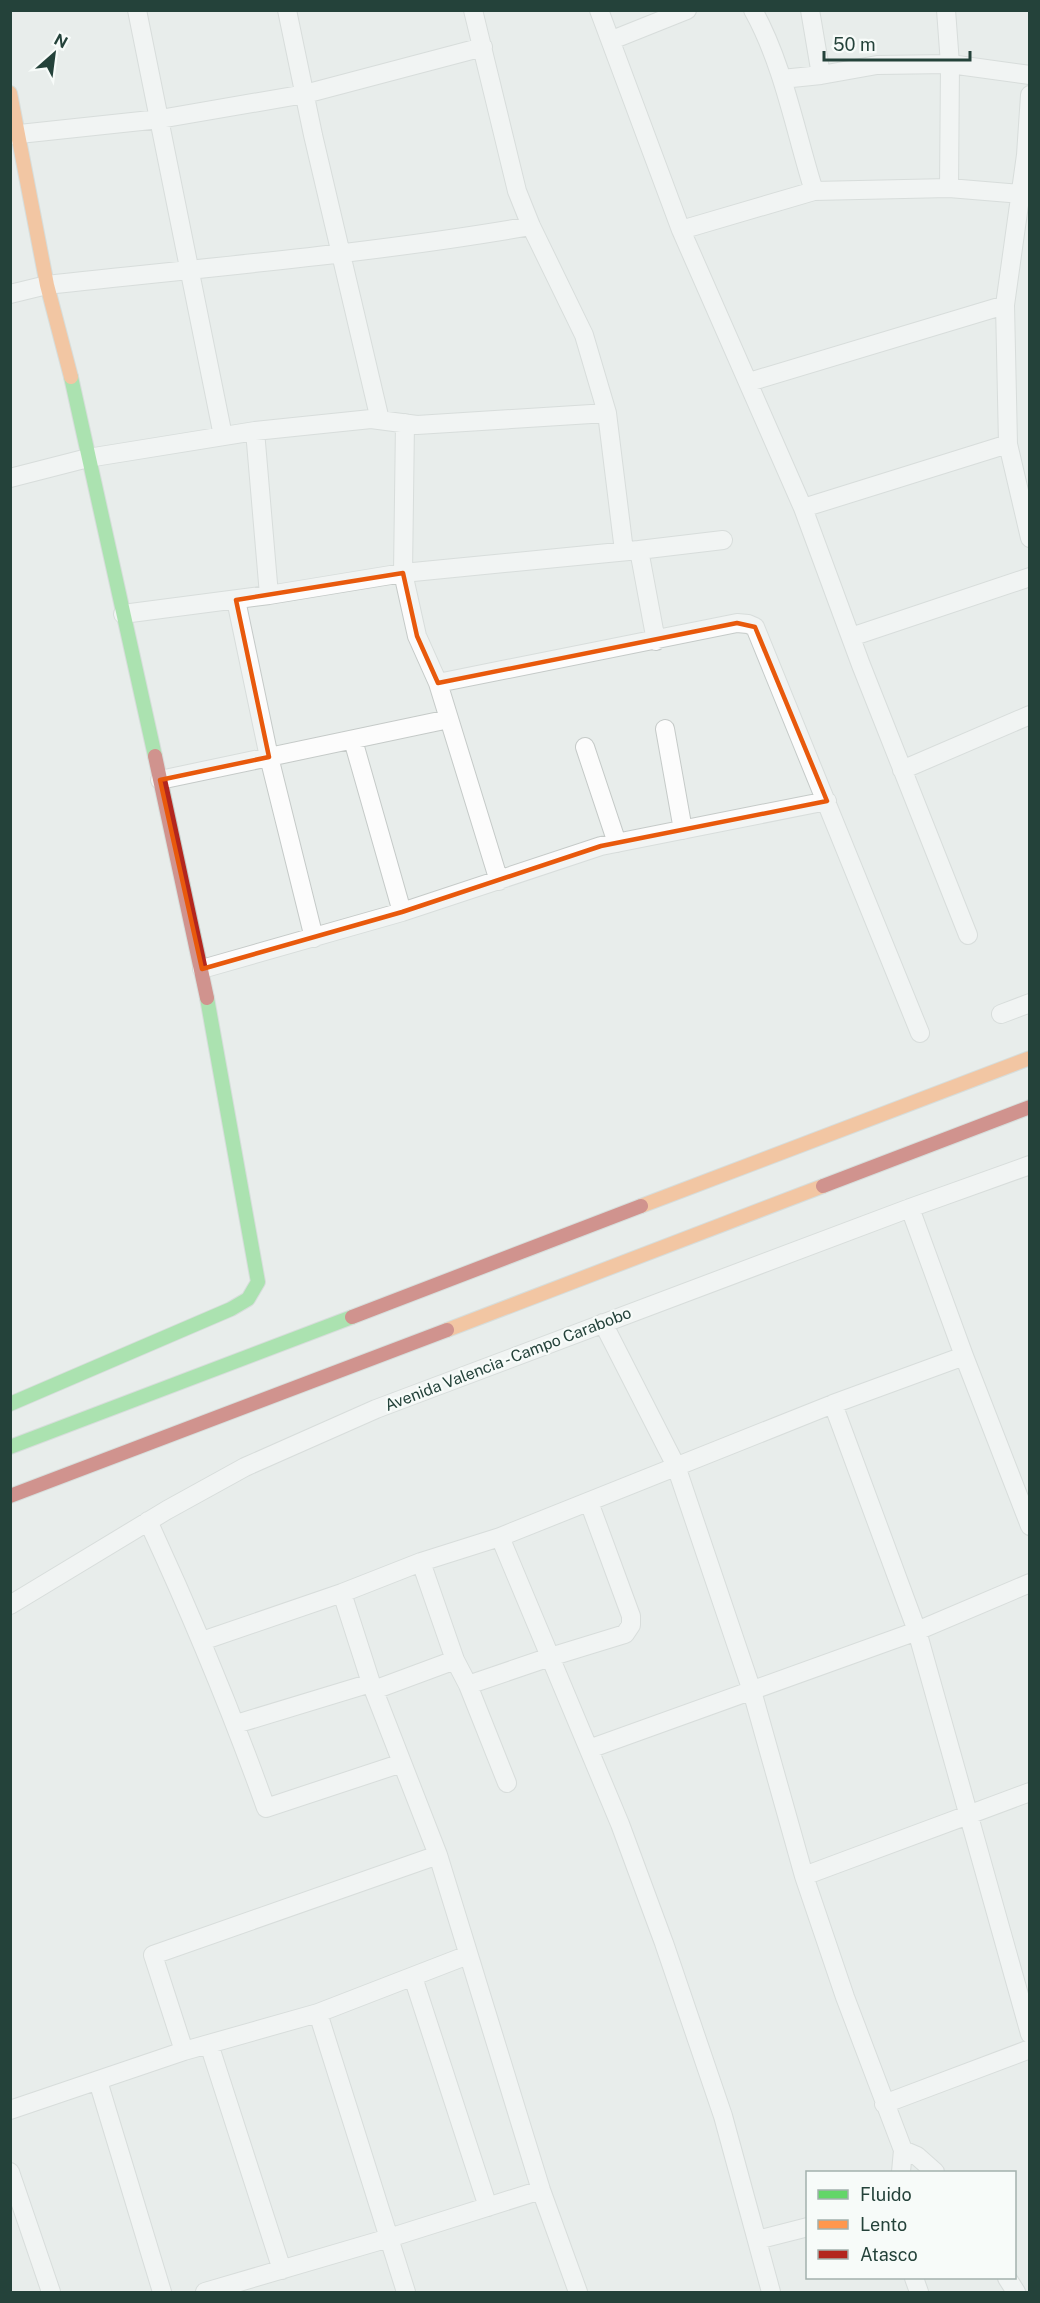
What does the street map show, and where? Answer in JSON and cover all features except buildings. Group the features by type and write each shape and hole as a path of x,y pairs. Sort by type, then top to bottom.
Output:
{"main road":[{"path":"10,93 15,134 47,285 202,969 258,1282 248,1299 231,1309 10,1404"},
{"path":"10,1447 1029,1058"},
{"path":"10,1496 1029,1107"}],"street":[{"path":"137,10 223,436"},
{"path":"288,10 305,94 380,420"},
{"path":"473,10 517,191 531,226 585,335 607,413 632,551 656,641"},
{"path":"599,10 681,230 803,508 902,770 968,935"},
{"path":"612,40 687,10"},
{"path":"753,10 766,34 782,79 814,191"},
{"path":"810,10 821,75"},
{"path":"946,10 950,64 949,188"},
{"path":"15,134 160,119 305,94 483,47"},
{"path":"782,79 877,65 950,64 1029,75"},
{"path":"1029,95 1026,155 1005,305 1008,444 1029,538"},
{"path":"681,230 814,191 949,188 1021,194"},
{"path":"10,294 47,285 341,253 475,236 531,226"},
{"path":"749,382 1005,305"},
{"path":"10,478 88,458 255,430 371,419 417,424 607,413"},
{"path":"405,423 403,573 417,636 438,684 499,881"},
{"path":"255,430 269,595"},
{"path":"803,508 1008,444"},
{"path":"123,614 236,600 403,573 723,540"},
{"path":"851,637 1029,577"},
{"path":"236,600 269,757 314,938"},
{"path":"438,684 737,623 755,627 920,1033"},
{"path":"902,770 1029,715"},
{"path":"160,780 449,719"},
{"path":"665,729 683,830"},
{"path":"353,740 402,912"},
{"path":"585,747 617,843"},
{"path":"202,969 402,912 601,846 827,801"},
{"path":"1000,1014 1029,1003"},
{"name":"Avenida Valencia - Campo Carabobo","path":"10,1605 148,1521 245,1467 376,1409 1029,1165"},
{"path":"910,1208 1029,1526"},
{"path":"603,1323 676,1466 752,1691 804,1876 845,1997 903,2150 901,2171"},
{"path":"202,1641 342,1593 421,1562 500,1537 833,1404 964,1356"},
{"path":"833,1404 917,1631 1029,2034"},
{"path":"468,1685 625,1634 631,1625 631,1616 589,1502"},
{"path":"148,1521 202,1641 236,1724 266,1809 402,1763"},
{"path":"500,1537 620,1824 723,2116 771,2292"},
{"path":"421,1562 455,1660 468,1685 507,1783"},
{"path":"589,1749 917,1631 1029,1583"},
{"path":"342,1593 373,1686 438,1855 541,2190 577,2292"},
{"path":"236,1724 373,1686 455,1660"},
{"path":"804,1876 1029,1792"},
{"path":"184,2051 153,1955 438,1855"},
{"path":"10,2110 184,2051 318,2013 468,1955"},
{"path":"413,1977 488,2207"},
{"path":"318,2013 405,2292"},
{"path":"209,2044 282,2270"},
{"path":"884,2104 1029,2049"},
{"path":"98,2081 162,2292"},
{"path":"903,2150 917,2156 934,2171"},
{"path":"10,2172 51,2292"},
{"path":"205,2292 266,2284 282,2270 541,2190"},
{"path":"756,2240 806,2227"},
{"path":"1008,2279 1016,2292"}],"highlighted area":[{"path":"403,573 417,636 438,683 737,623 755,627 827,801 601,846 402,912 202,969 160,780 269,757 236,600"}],"traffic: fast":[{"path":"71,377 155,756"},
{"path":"10,1404 231,1309 248,1299 258,1282 207,998"},
{"path":"10,1447 352,1317"}],"traffic: slow":[{"path":"10,93 47,285 71,377"},
{"path":"641,1206 1030,1058"},
{"path":"447,1330 823,1186"}],"traffic: jam":[{"path":"155,756 207,998"},
{"path":"823,1186 1030,1107"},
{"path":"352,1317 641,1206"},
{"path":"10,1496 447,1330"}]}
